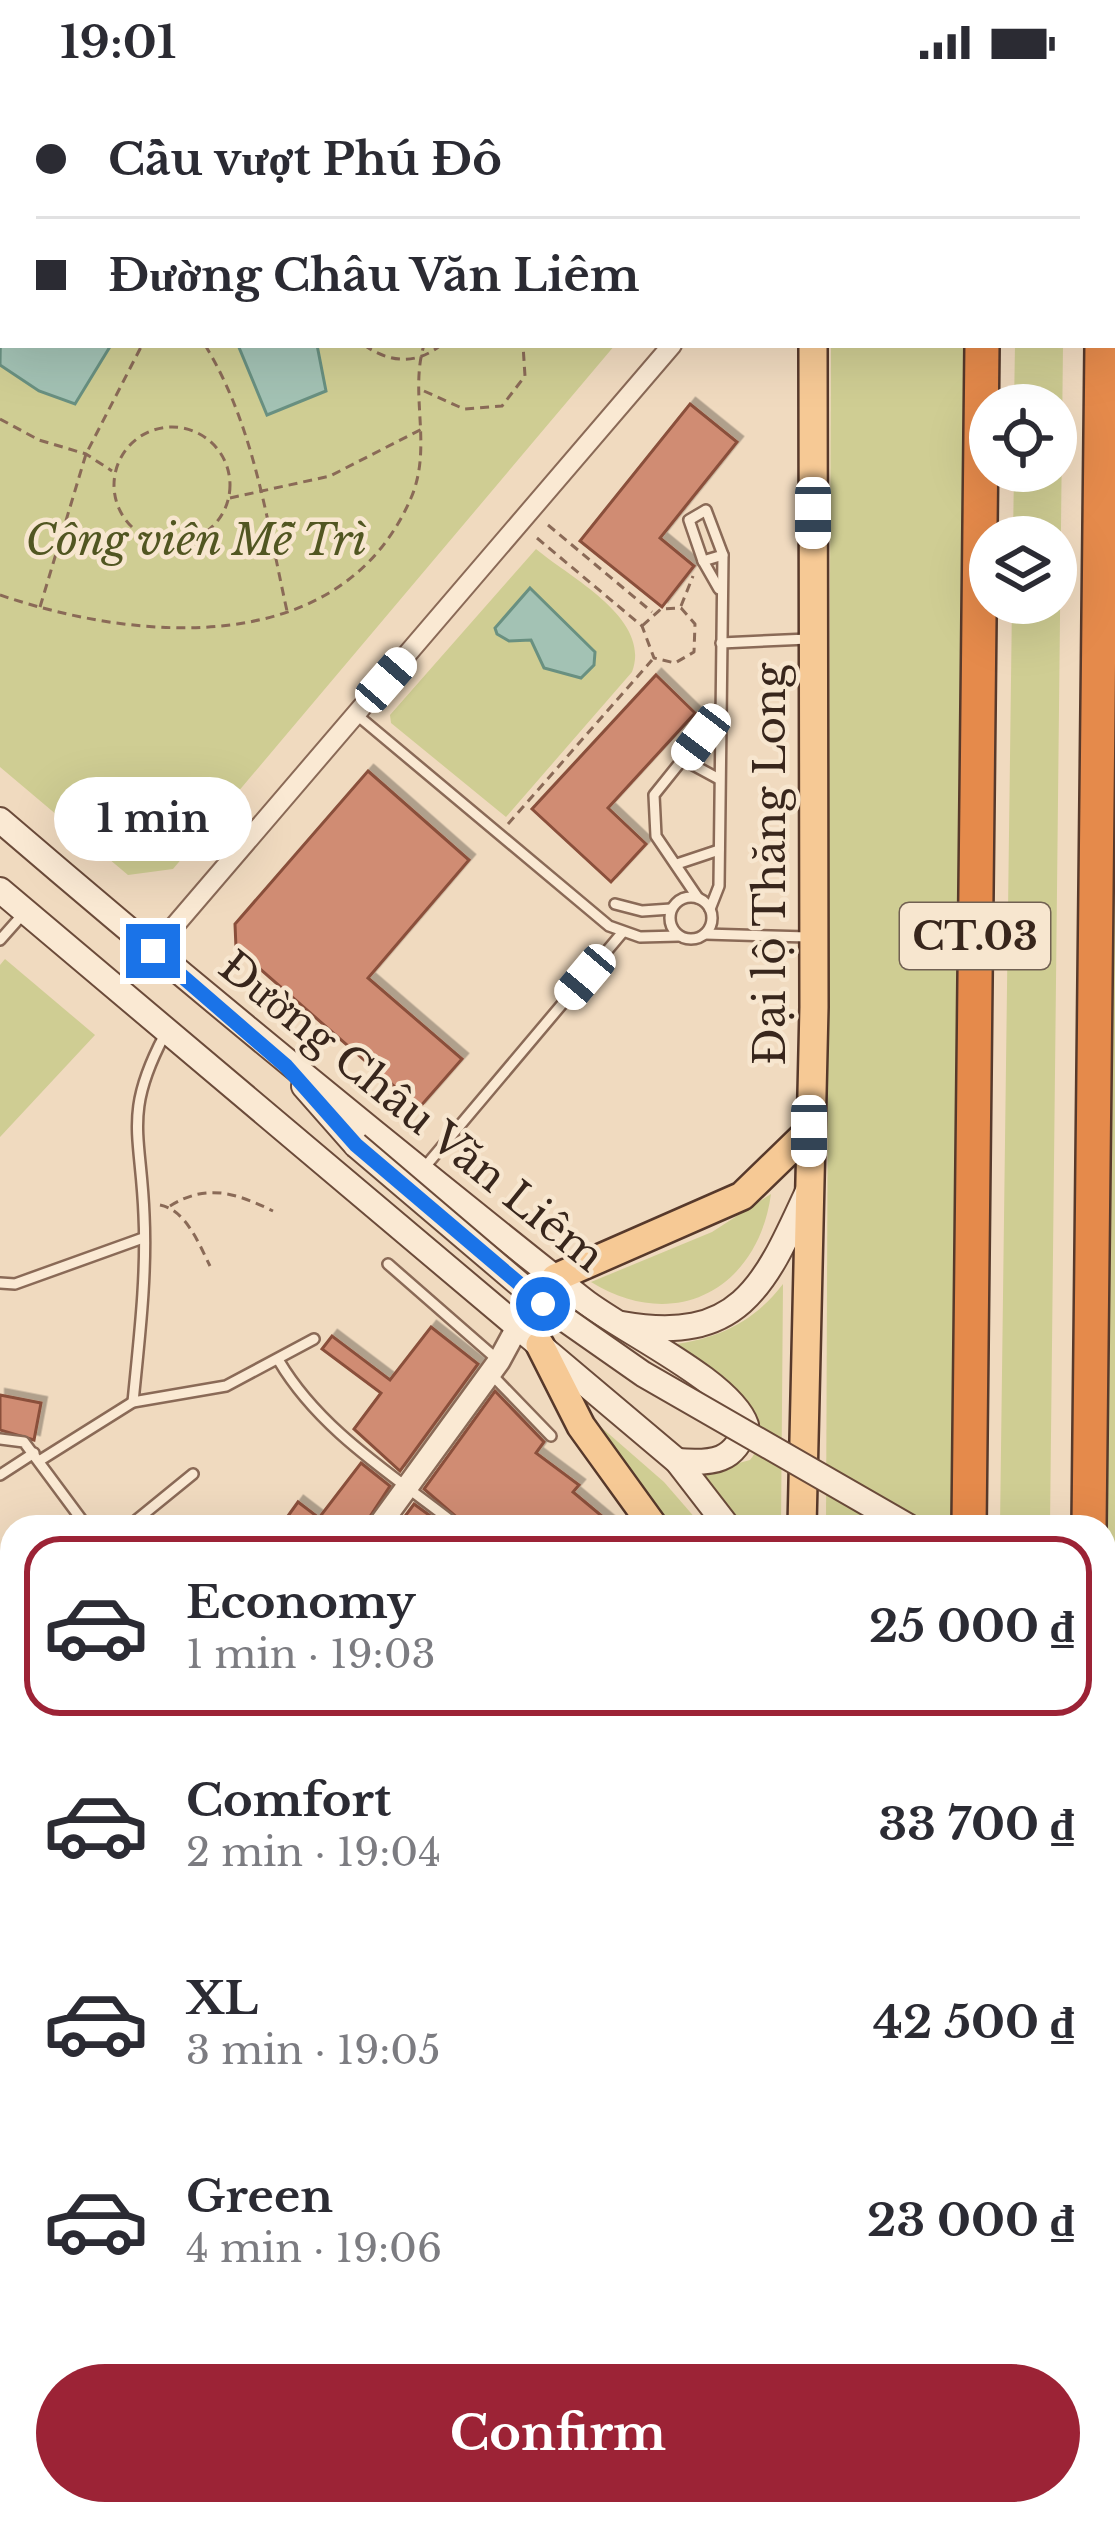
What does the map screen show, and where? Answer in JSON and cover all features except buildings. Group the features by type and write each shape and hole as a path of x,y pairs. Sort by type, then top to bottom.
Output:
{"highway":[{"name":"CT.03","path":"969,1515 982,348"},
{"name":"CT.03","path":"1089,1515 1102,348"}],"main road":[{"name":"Đại lộ Thăng Long","path":"802,1515 813,937 812,348"},
{"name":"Đường Châu Văn Liêm","path":"0,820 286,1066 346,1103 612,1322 731,1398 746,1425 731,1455 716,1462 677,1461"},
{"path":"0,890 677,1461 719,1515"},
{"path":"286,1066 356,1145 543,1304 643,1374 888,1515"},
{"path":"555,1277 742,1196 809,1131"},
{"name":"Đường Châu Văn Liêm","path":"612,1322 685,1329 735,1309 771,1273 809,1189"},
{"path":"541,1345 580,1426 645,1515"}],"street":[{"path":"153,951 669,348"},
{"path":"387,1515 495,1368 518,1326"}],"lane":[{"path":"705,934 712,922 710,909 718,886 723,555 706,510 688,520 722,594"},
{"path":"702,559 723,555"},
{"path":"721,644 813,639"},
{"path":"710,909 656,835 654,795 719,714"},
{"path":"357,715 622,933 693,940 705,934 813,937"},
{"path":"684,760 719,779"},
{"path":"677,864 719,850"},
{"path":"615,904 642,911 671,909 681,899 698,898"},
{"path":"671,909 670,924 679,936"},
{"path":"0,940 25,911"},
{"path":"424,1168 622,933"},
{"path":"133,1402 143,1238 133,1120 143,1075 167,1031"},
{"path":"0,1283 15,1284 143,1238"},
{"path":"388,1264 495,1368 551,1436"},
{"path":"0,1475 133,1402 226,1386 314,1339"},
{"path":"278,1361 297,1391 334,1430 444,1515"},
{"path":"0,1439 24,1442 78,1515"},
{"path":"143,1515 193,1474"}],"path":[{"path":"39,608 86,454 140,348"},
{"path":"207,348 237,408 287,612"},
{"path":"369,348 382,356 420,358 436,348"},
{"path":"0,595 98,623 176,630 253,625 347,581 388,540 412,496 424,428 423,348"},
{"path":"422,390 464,410 502,406 525,376 524,348"},
{"path":"0,419 39,440 86,454 115,472"},
{"path":"176,426 194,430 223,455 230,473 229,498 214,526 198,537 160,542 127,523 117,506 115,472 125,449 139,436 176,426"},
{"path":"229,498 330,476 424,428"},
{"path":"548,526 653,613"},
{"path":"537,538 642,626 653,658"},
{"path":"681,608 702,559"},
{"path":"642,626 653,613 681,608"},
{"path":"653,658 675,663 694,652 695,624 681,608"},
{"path":"507,825 653,658"},
{"path":"170,1206 189,1194 231,1190 273,1211"},
{"path":"142,1202 170,1206 193,1231 210,1265"}],"green space":[{"name":"Công viên Mễ Trì","path":"0,348 612,348 173,869 128,875 0,767"},
{"path":"831,348 975,348 974,384 969,384 972,492 953,1515 826,1515"},
{"path":"1015,348 1063,348 1063,384 1014,384"},
{"path":"1115,438 1115,1515 1104,1515"},
{"path":"1014,492 1061,492 1061,516 1013,516"},
{"path":"536,549 605,602 630,635 635,653 632,672 506,817 391,723 390,715"},
{"path":"1012,624 1060,624 1050,1515 1000,1515"},
{"path":"5,959 95,1035 0,1137 0,965"},
{"path":"771,1194 763,1227 749,1255 708,1293 653,1304 622,1297 591,1282 712,1232"},
{"path":"783,1284 781,1515 734,1515 702,1473 750,1460 759,1443 758,1425 735,1394 667,1345 732,1327"},
{"path":"594,1421 664,1482 693,1515 663,1515"}],"shaded area":[{"path":"0,348 109,348 75,404 39,391 0,365"},
{"path":"239,348 318,348 326,391 267,415"},
{"path":"530,588 595,652 594,665 581,678 544,668 531,640 509,641 497,634 495,628"}],"route":[{"path":"153,951 286,1066 356,1145 543,1304"}]}
